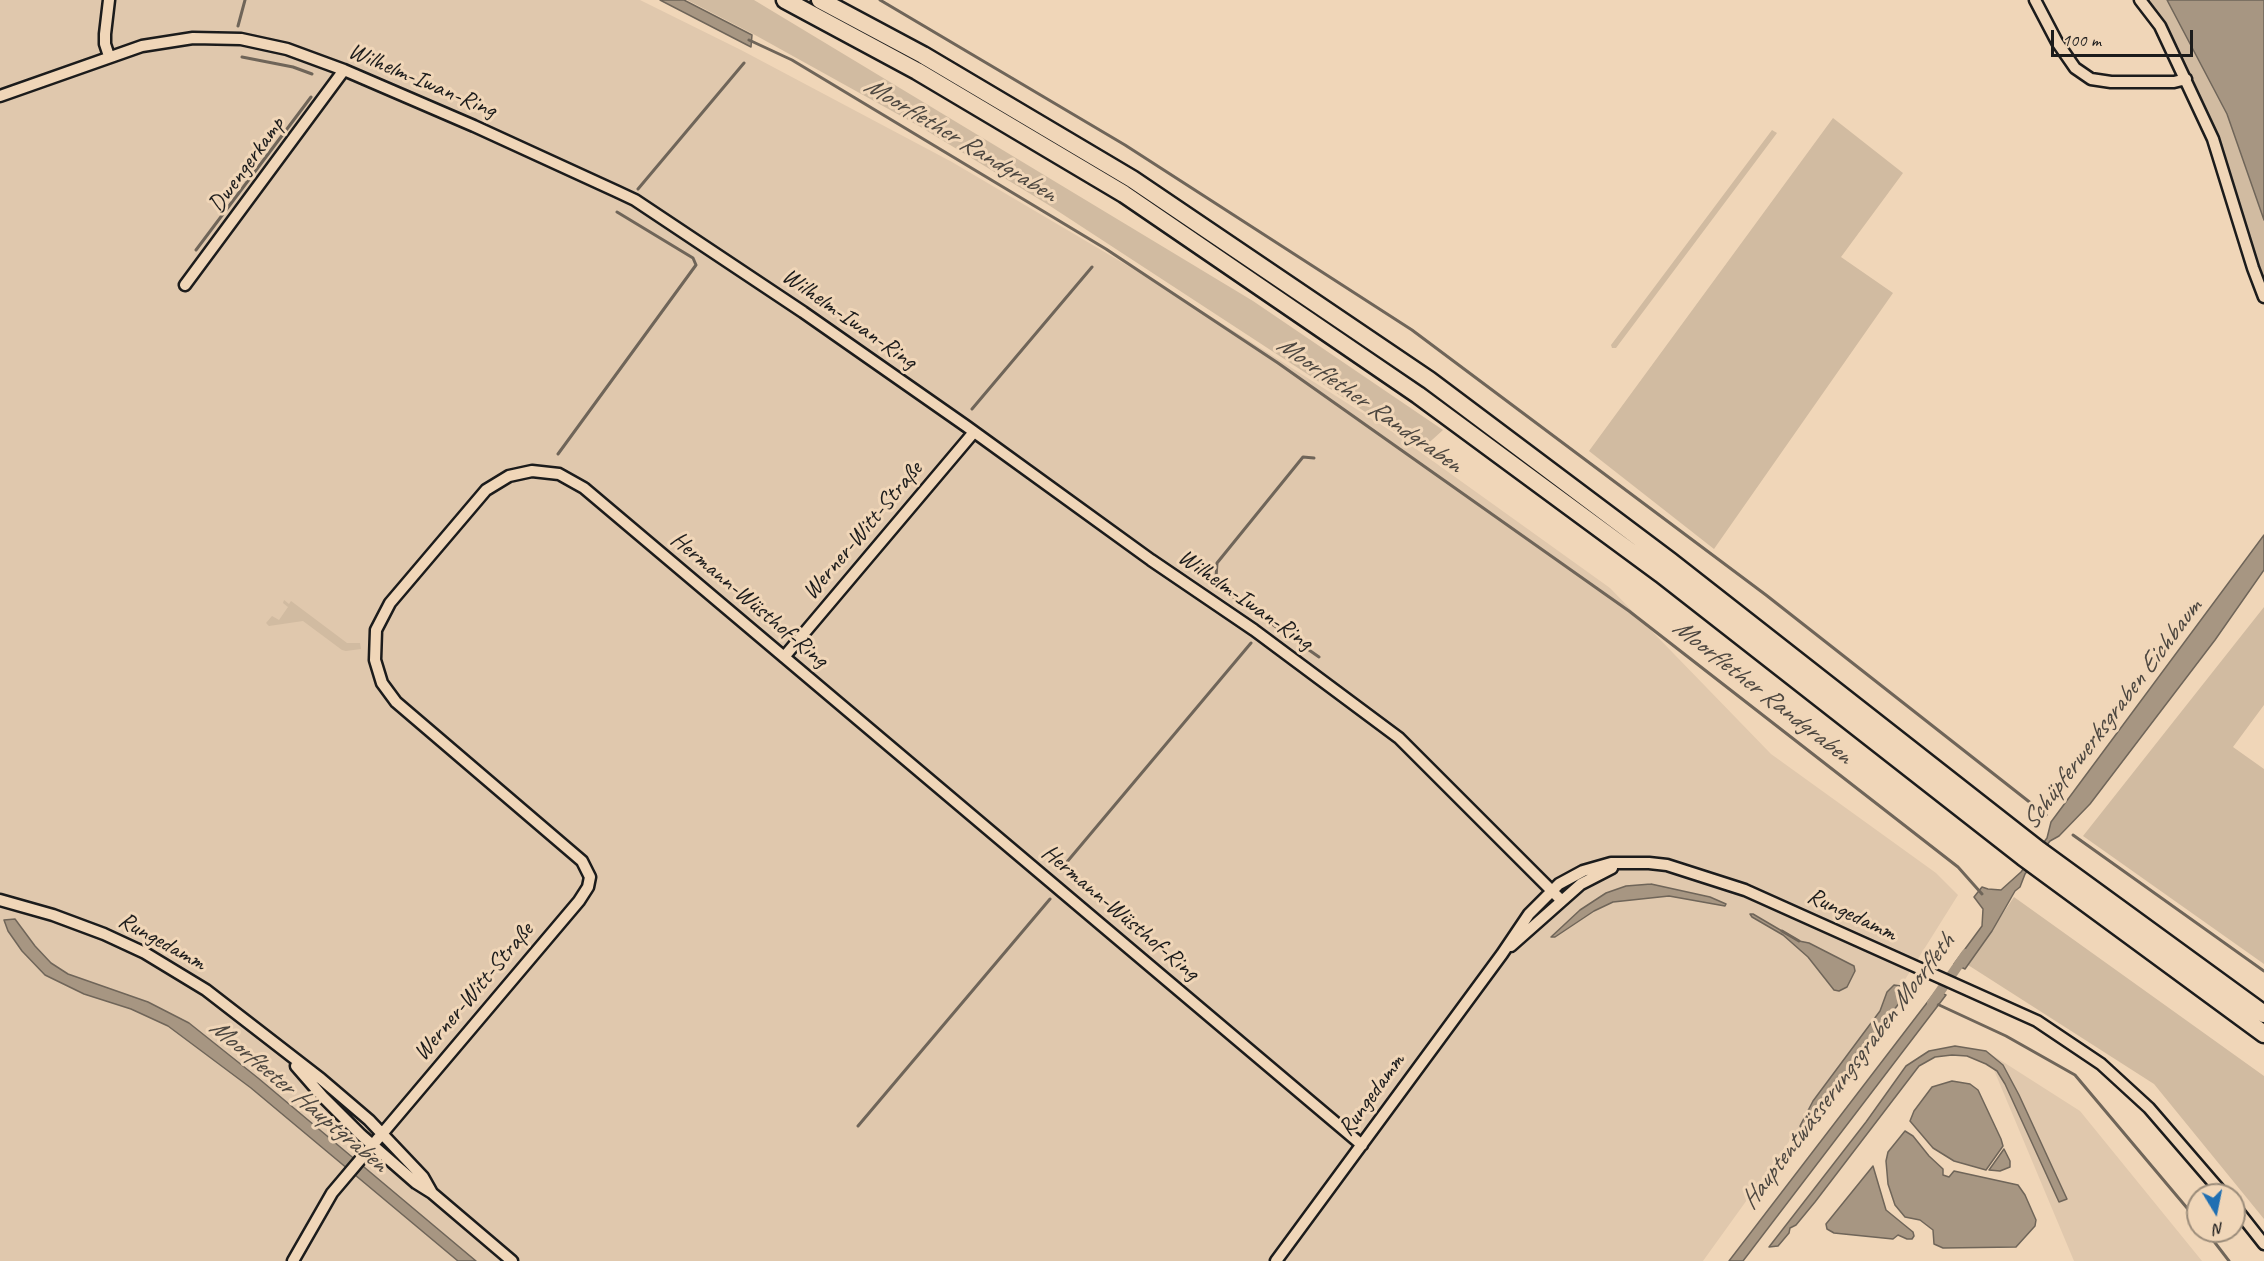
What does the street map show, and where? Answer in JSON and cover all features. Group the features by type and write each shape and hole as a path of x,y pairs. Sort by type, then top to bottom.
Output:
{"highway":[{"path":"785,0 917,71 1124,194 1418,394 2043,862 2264,1034"},
{"path":"820,0 923,55 1132,179 1429,380 1670,561 2028,851"},
{"path":"2043,862 2264,1014"}],"street":[{"path":"109,0 105,44 109,56"},
{"path":"2036,0 2057,42 2075,68 2091,79 2111,82 2174,82 2186,79"},
{"path":"2140,0 2160,26 2213,139 2264,297"},
{"name":"Wilhelm-Iwan-Ring","path":"0,96 109,56 167,41 221,37 241,39 287,49 344,70 474,126 635,200 803,312 974,432 1151,560 1254,630 1399,738 1561,900"},
{"name":"Dwengerkamp","path":"185,285 344,70"},
{"name":"Werner-Witt-Straße","path":"784,657 974,432"},
{"name":"Hermann-Wüsthof-Ring","path":"589,873 582,861 396,702 382,683 376,669 375,636 385,610 471,507 493,485 515,474 540,470 567,477 584,488 1362,1145"},
{"name":"Rungedamm","path":"1276,1261 1502,954 1528,914 1551,890 1570,878 1611,863 1667,866 1745,890 2037,1021 2101,1064 2149,1108 2214,1183"},
{"name":"Rungedamm","path":"1502,954 1581,884 1599,874 1629,863"},
{"name":"Werner-Witt-Straße","path":"293,1261 332,1193 584,895 590,881 589,873"},
{"name":"Rungedamm","path":"0,900 76,922 145,953 206,990 321,1079 382,1133 423,1177 432,1193"},
{"name":"Rungedamm","path":"286,1054 323,1098 372,1144 512,1261"},
{"path":"2246,1221 2264,1244"}],"shaded area":[{"path":"0,0 640,0 741,50 952,162 1174,293 1391,431 1610,588 1771,754 1936,873 1958,895 1901,986 1703,1261 0,1261"},
{"path":"660,0 684,0 752,35 751,47"},
{"path":"687,0 754,0 1253,301 1443,430 1422,449 1047,204 919,126"},
{"path":"2146,0 2167,0 2227,114 2264,220 2264,280 2218,135 2160,16"},
{"path":"2167,0 2264,0 2264,220 2227,114"},
{"path":"1833,118 1903,173 1841,257 1893,293 1714,549 1589,451"},
{"path":"1772,130 1777,133 1616,348 1612,348 1611,345"},
{"path":"2264,535 2264,570 2215,640 2090,804 2059,836 2050,841 2025,874 2020,887 2015,891 1992,931 1965,969 1954,964 1982,926 1983,909 1974,897 1982,887 2001,890 2021,872 2047,838 2051,822"},
{"path":"284,600 289,604 291,601 347,643 360,643 361,649 342,650 303,621 269,626 266,623 272,616 279,620 288,607 283,603"},
{"path":"2264,607 2264,705 2233,747 2264,769 2264,964 2083,836"},
{"path":"1651,884 1710,897 1726,904 1725,906 1669,896 1613,902 1594,911 1555,937 1551,937 1580,910 1606,893 1626,886"},
{"path":"2014,897 2264,1076 2264,1219 2246,1197 2246,1183 2235,1183 2154,1084 1968,965"},
{"path":"1750,914 1799,941 1809,943 1854,966 1855,971 1847,987 1839,991 1834,990 1808,957 1783,935"},
{"path":"15,919 51,963 68,974 148,1002 189,1023 476,1261 458,1261 251,1088 168,1026 131,1009 84,994 45,975 22,951 8,931 4,920"},
{"path":"1894,985 1901,986 1900,1002 1802,1131 1800,1126 1813,1101 1880,1011 1887,992"},
{"path":"1936,991 1946,995 1743,1261 1729,1261"},
{"path":"1955,1046 1986,1051 2003,1065 2067,1199 2059,1202 1997,1071 1967,1056 1935,1057 1919,1066 1796,1225 1790,1228 1789,1233 1778,1246 1769,1247 1866,1122 1906,1066 1929,1051"},
{"path":"1986,1051 2080,1111 2202,1261 2074,1261"},
{"path":"1952,1081 1970,1084 1978,1090 2001,1139 2003,1146 1986,1170 1954,1161 1933,1148 1910,1121 1914,1111 1932,1087"},
{"path":"1905,1131 1913,1136 1943,1169 1943,1175 1949,1177 1954,1171 2018,1185 2036,1220 2035,1226 2016,1247 1943,1248 1934,1244 1933,1230 1920,1220 1905,1217 1895,1205 1888,1184 1886,1161 1888,1152"},
{"path":"2004,1149 2010,1161 2010,1167 2000,1171 1989,1170"},
{"path":"1873,1166 1886,1210 1913,1232 1912,1239 1898,1235 1893,1239 1834,1233 1827,1229 1826,1224"}],"waterway":[{"path":"238,26 245,0"},
{"name":"Schüpferwerksgraben Eichbaum","path":"880,0 1125,145 1412,330 1766,595 2046,815"},
{"name":"Moorflether Randgraben","path":"749,40 792,60 1106,249 1278,363 1629,611 1958,867 1982,894"},
{"path":"242,57 293,67 312,74"},
{"path":"638,189 744,63"},
{"path":"196,250 311,97"},
{"path":"558,454 696,265 693,258 617,212"},
{"path":"972,409 1092,267"},
{"path":"1216,577 1217,563 1303,457 1314,458"},
{"path":"1219,587 1319,657"},
{"path":"1061,869 1251,643"},
{"path":"2073,835 2264,971"},
{"path":"858,1126 1050,899"},
{"path":"1782,931 1799,941"},
{"name":"Hauptentwässerungsgraben Moorfleth","path":"1932,1003 1966,954"},
{"path":"1937,1004 2006,1036 2075,1075 2186,1207"},
{"path":"2215,1243 2229,1261"}],"water label":[{"name":"Moorfleeter Hauptgraben","path":"298,1096"}]}
